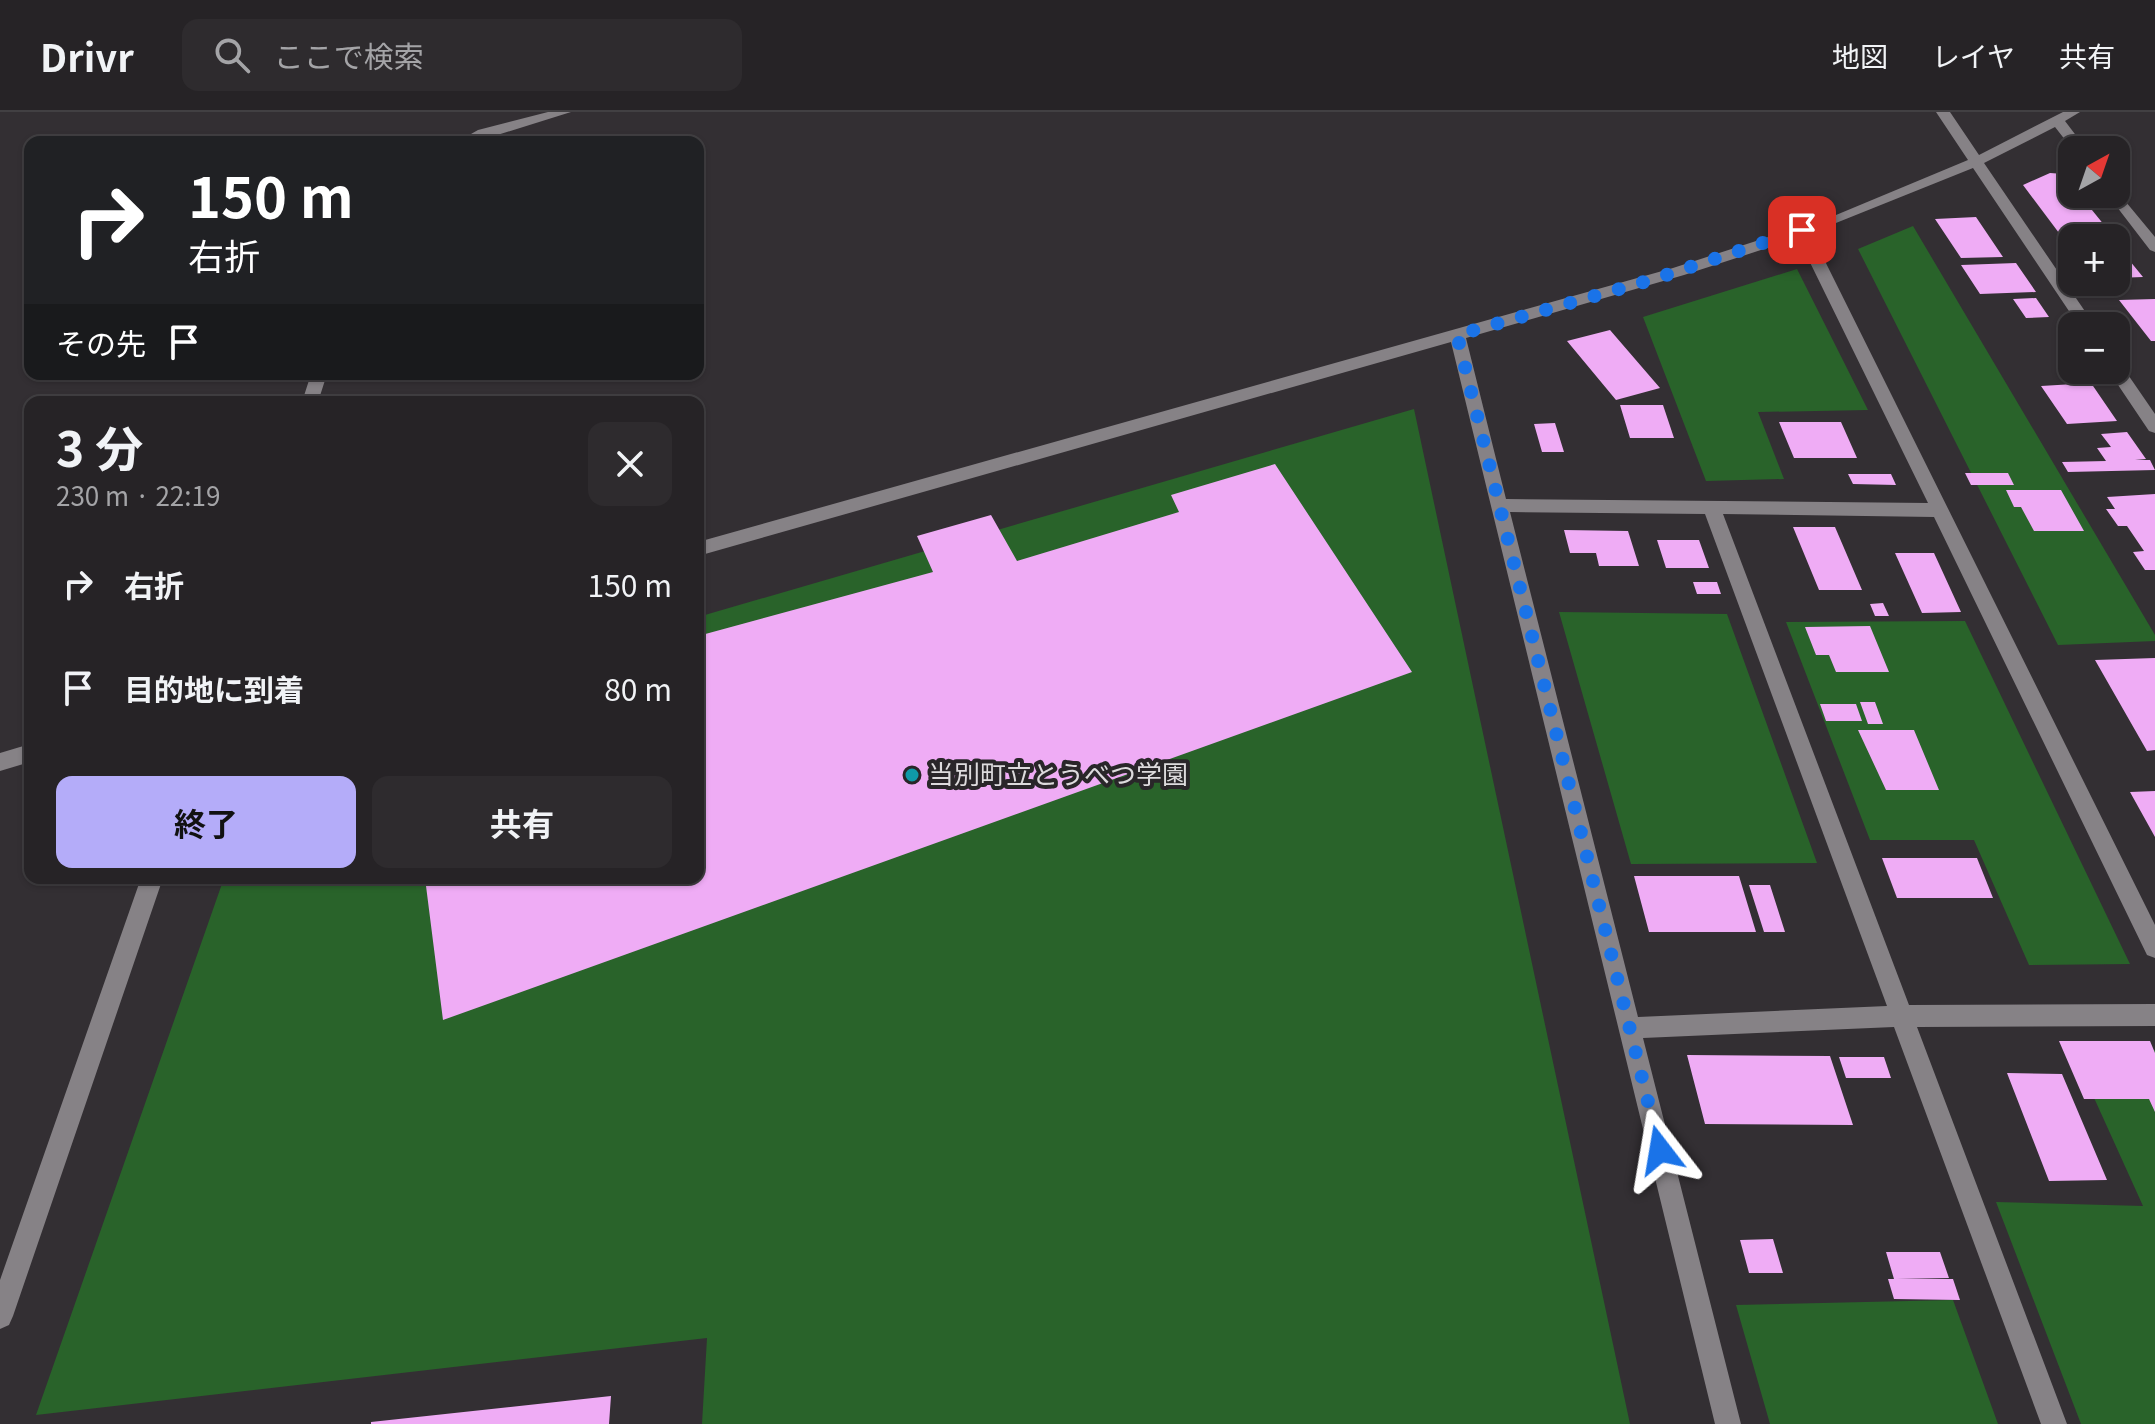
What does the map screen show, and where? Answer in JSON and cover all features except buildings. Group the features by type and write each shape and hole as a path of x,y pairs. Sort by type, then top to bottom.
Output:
{"street":[{"path":"477,136 564,112"},
{"path":"1943,112 2078,312"},
{"path":"704,547 1651,280 1862,210 2073,112"},
{"path":"2058,121 2069,136"},
{"path":"2125,208 2155,247"},
{"path":"1802,230 2155,948"},
{"path":"1457,335 1728,1424"},
{"path":"2126,384 2155,427"},
{"path":"1500,505 1939,510"},
{"path":"1712,509 2054,1424"},
{"path":"0,762 24,755"},
{"path":"0,1316 150,884"},
{"path":"1629,1028 1902,1016 2155,1015"}],"green space":[{"path":"1913,226 2155,635 2155,641 2058,645 1858,249"},
{"path":"1797,269 1868,410 1758,412 1784,479 1706,481 1643,317"},
{"path":"1414,409 1630,1424 702,1424 707,1338 36,1415 222,884 704,884 704,615"},
{"path":"1559,612 1727,614 1817,863 1631,864"},
{"path":"1965,621 2130,964 2029,965 1974,840 1870,840 1786,622"},
{"path":"2071,1047 2155,1050 2155,1424 2081,1424 1996,1202 2143,1206"},
{"path":"1953,1300 1998,1424 1770,1424 1736,1305"}],"place":[{"name":"当別町立とうべつ学園","path":"912,775"}],"route":[{"path":"1660,1150 1457,335 1651,280 1802,230"}]}
